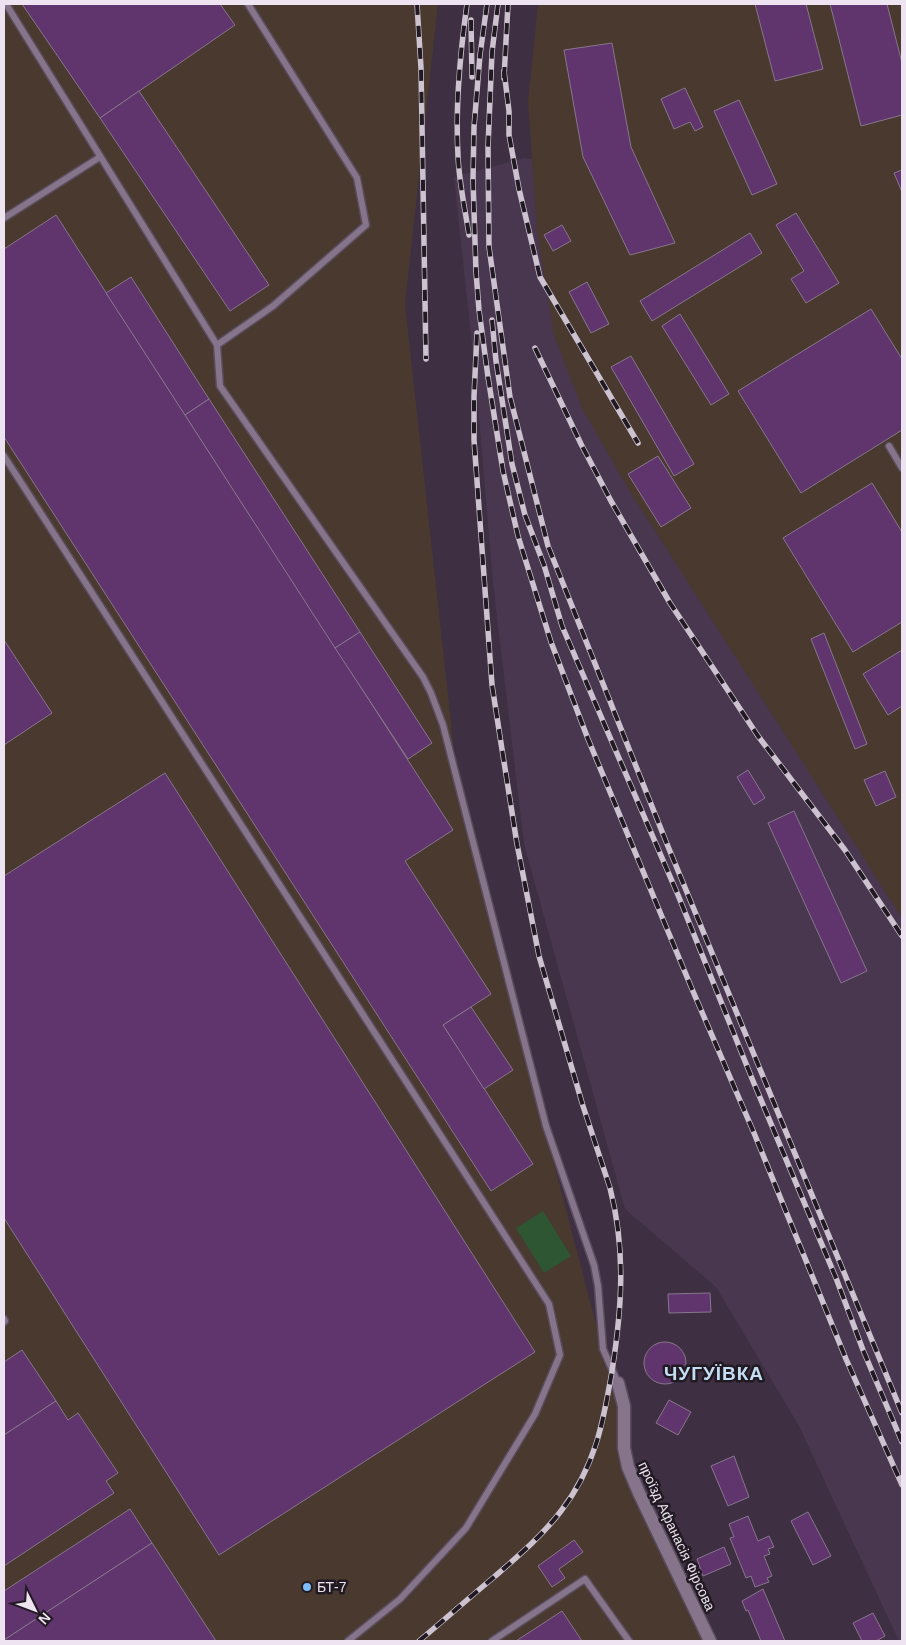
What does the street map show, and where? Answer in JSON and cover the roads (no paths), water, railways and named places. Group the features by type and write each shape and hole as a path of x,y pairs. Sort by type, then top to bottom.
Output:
{"street":[{"name":"проїзд Афанасія Фірсова","path":"618,1383 624,1406 624,1448 628,1467 646,1509 710,1641"}],"lane":[{"path":"6,4 217,346 220,386 423,677 438,708 546,1126 594,1265 598,1286 603,1349 618,1383"},
{"path":"217,346 273,306 366,226 357,178 248,4"},
{"path":"4,218 100,157"},
{"path":"889,446 902,468"},
{"path":"4,456 549,1304 560,1355 535,1414 466,1528 400,1599 348,1641"},
{"path":"492,1641 585,1579 629,1641"}],"railway":[{"path":"417,4 421,68 426,359"},
{"path":"467,4 459,80 457,137 460,176 469,235"},
{"path":"487,4 480,55 474,127 473,180 476,272 488,377 503,471 518,536 551,642 588,739 754,1133 846,1359 902,1485"},
{"path":"498,4 492,52 488,147 489,247 510,397 548,546 667,844 902,1413"},
{"path":"504,78 508,4"},
{"path":"471,20 472,77"},
{"path":"504,71 509,111 509,135 519,189 540,277 638,443"},
{"path":"492,320 496,361 512,464 525,515 544,565 562,626 678,895 902,1442"},
{"path":"419,1641 529,1546 554,1520 573,1495 590,1461 601,1427 612,1371 620,1302 620,1257 615,1211 610,1188 583,1106 539,956 517,844 492,685 474,440 477,333"},
{"path":"535,348 581,444 611,501 670,603 758,736 845,850 902,936"}],"place":[{"name":"БТ-7","path":"307,1587"}],"district":[{"name":"ЧУГУЇВКА","path":"714,1373"}]}
